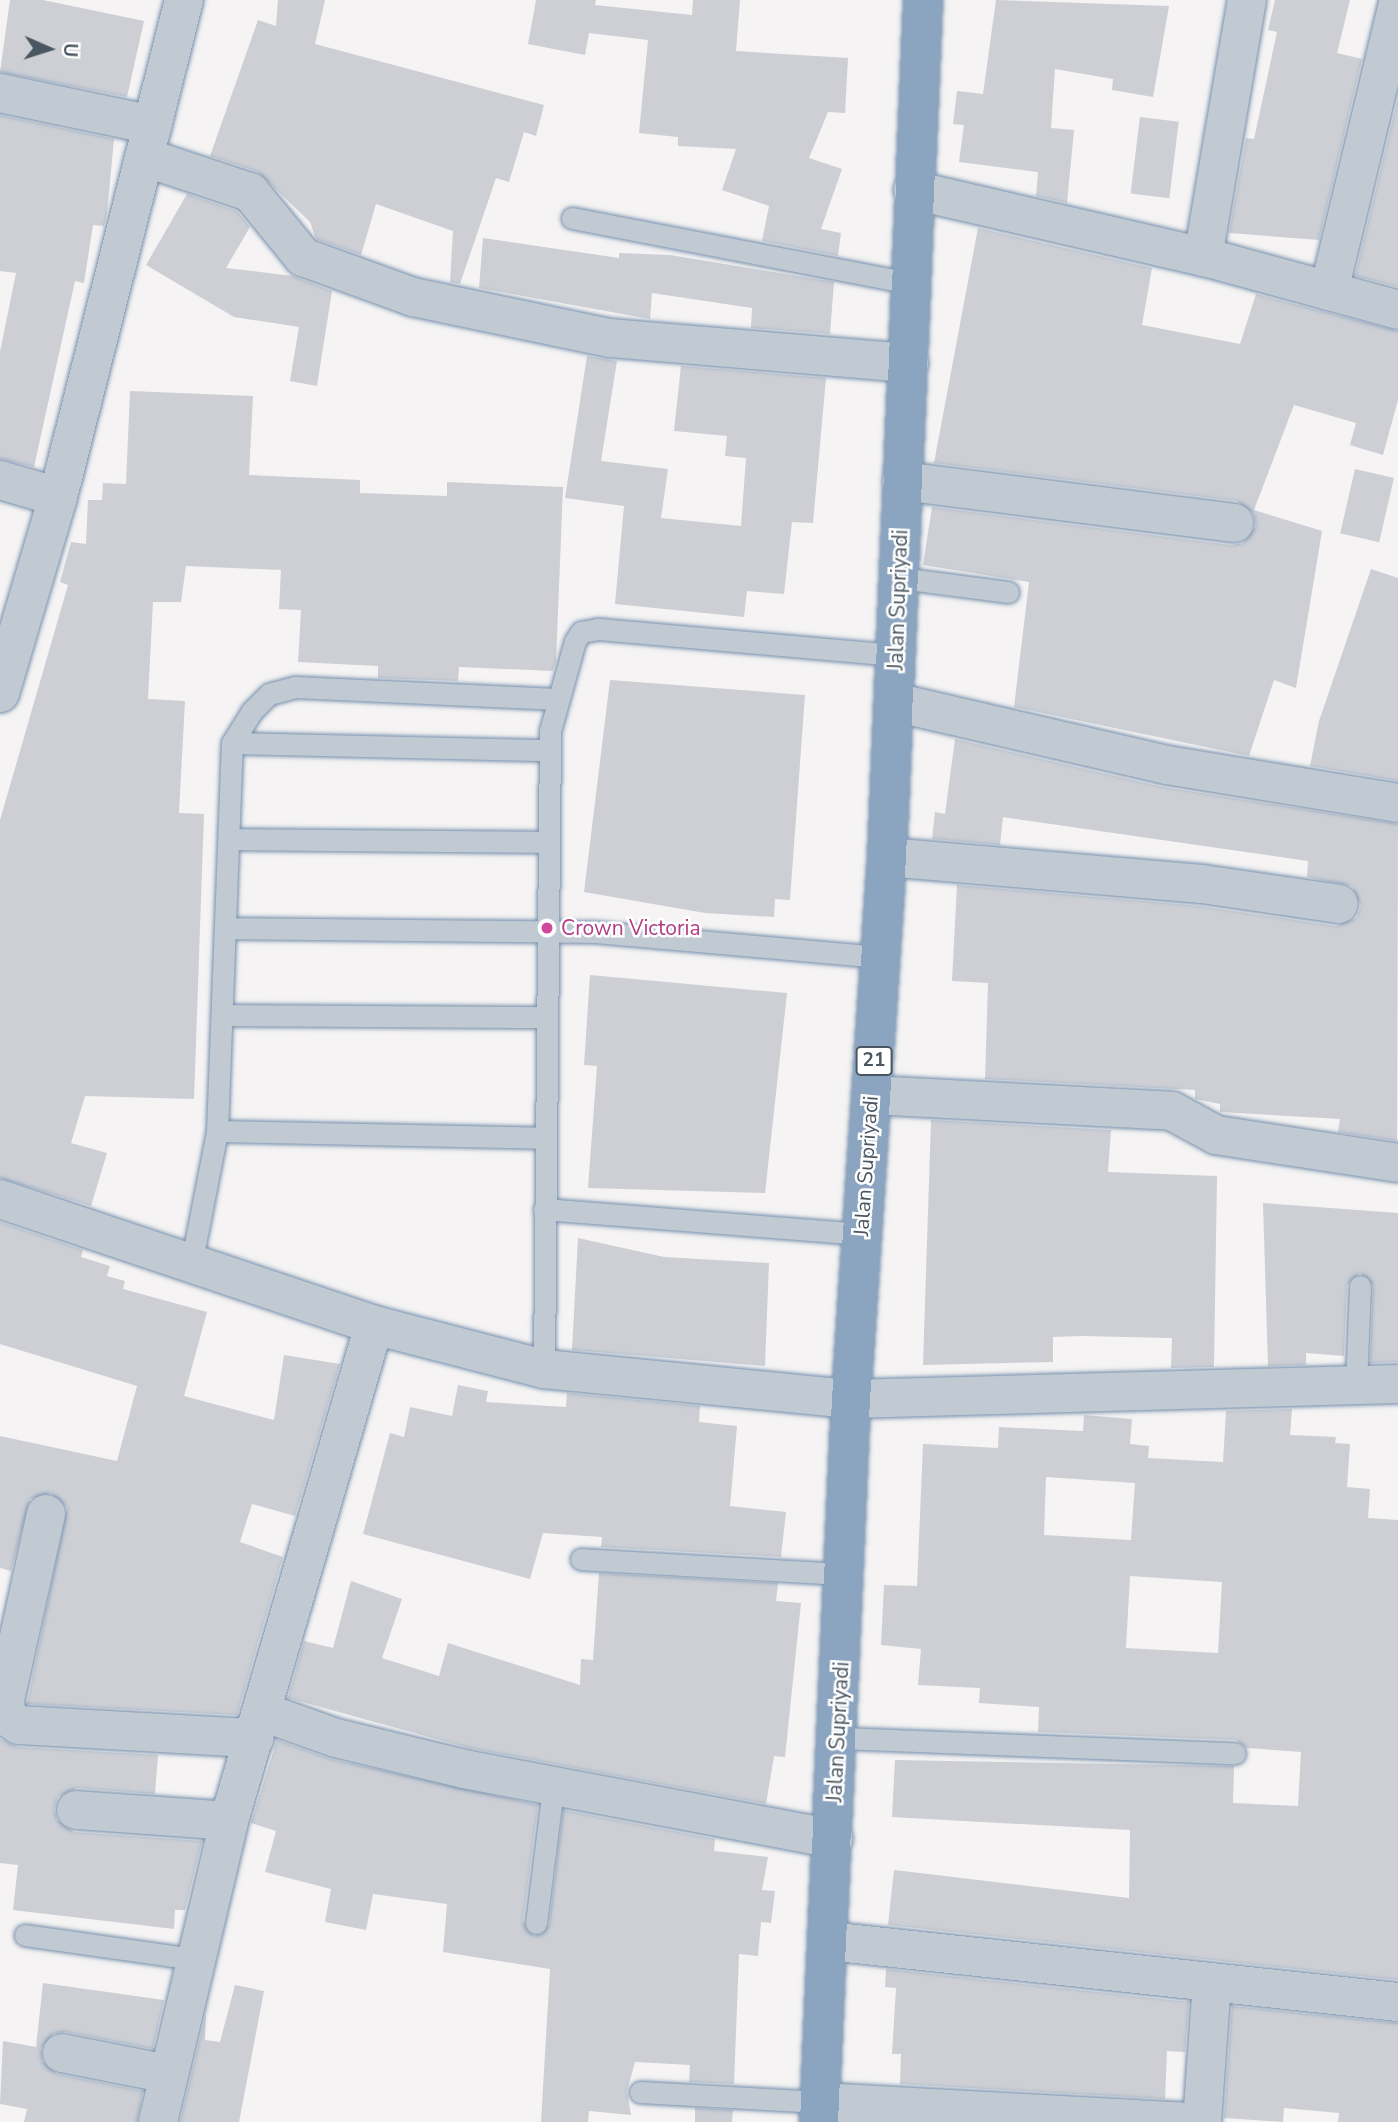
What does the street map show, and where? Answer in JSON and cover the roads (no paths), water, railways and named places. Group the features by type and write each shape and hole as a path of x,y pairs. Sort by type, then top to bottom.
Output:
{"highway":[{"name":"Jalan Supriyadi","path":"820,2112 851,1399 887,857 902,481 914,284 913,190 923,0"}],"street":[{"path":"0,693 58,497 184,0"},
{"path":"1203,257 1247,0"},
{"path":"1329,291 1398,4"},
{"path":"0,93 148,141 250,192 303,257 413,297 622,339 909,363"},
{"path":"913,190 1203,257 1398,310"},
{"path":"0,480 58,497"},
{"path":"902,481 1234,523"},
{"path":"894,702 1167,765 1398,803"},
{"path":"887,857 1202,884 1339,904"},
{"path":"871,1095 1172,1111 1216,1135 1398,1163"},
{"path":"0,1199 374,1325 544,1369 851,1399 1398,1384"},
{"path":"158,2122 194,1959 229,1821 374,1325"},
{"path":"46,1514 5,1701 7,1717 19,1725 259,1725 335,1738 553,1788 833,1839"},
{"path":"76,1810 229,1821"},
{"path":"828,1941 1398,2002"},
{"path":"1202,2122 1212,1984"},
{"path":"62,2053 169,2074"},
{"path":"820,2112 1184,2122"}],"lane":[{"path":"572,218 914,284"},
{"path":"900,578 1008,592"},
{"path":"544,1369 549,750 558,699 575,641 590,629 896,655"},
{"path":"191,1265 217,1131 232,743 261,700 282,688 558,699"},
{"path":"232,743 549,750"},
{"path":"229,839 548,842"},
{"path":"226,928 547,930 881,957"},
{"path":"222,1015 546,1017"},
{"path":"217,1131 545,1139"},
{"path":"544,1209 861,1234"},
{"path":"1356,1385 1360,1286"},
{"path":"581,1559 845,1574"},
{"path":"838,1738 1235,1753"},
{"path":"536,1923 553,1788"},
{"path":"25,1935 194,1959"},
{"path":"640,2092 820,2112"}],"place":[{"name":"Crown Victoria","path":"547,928"}]}
